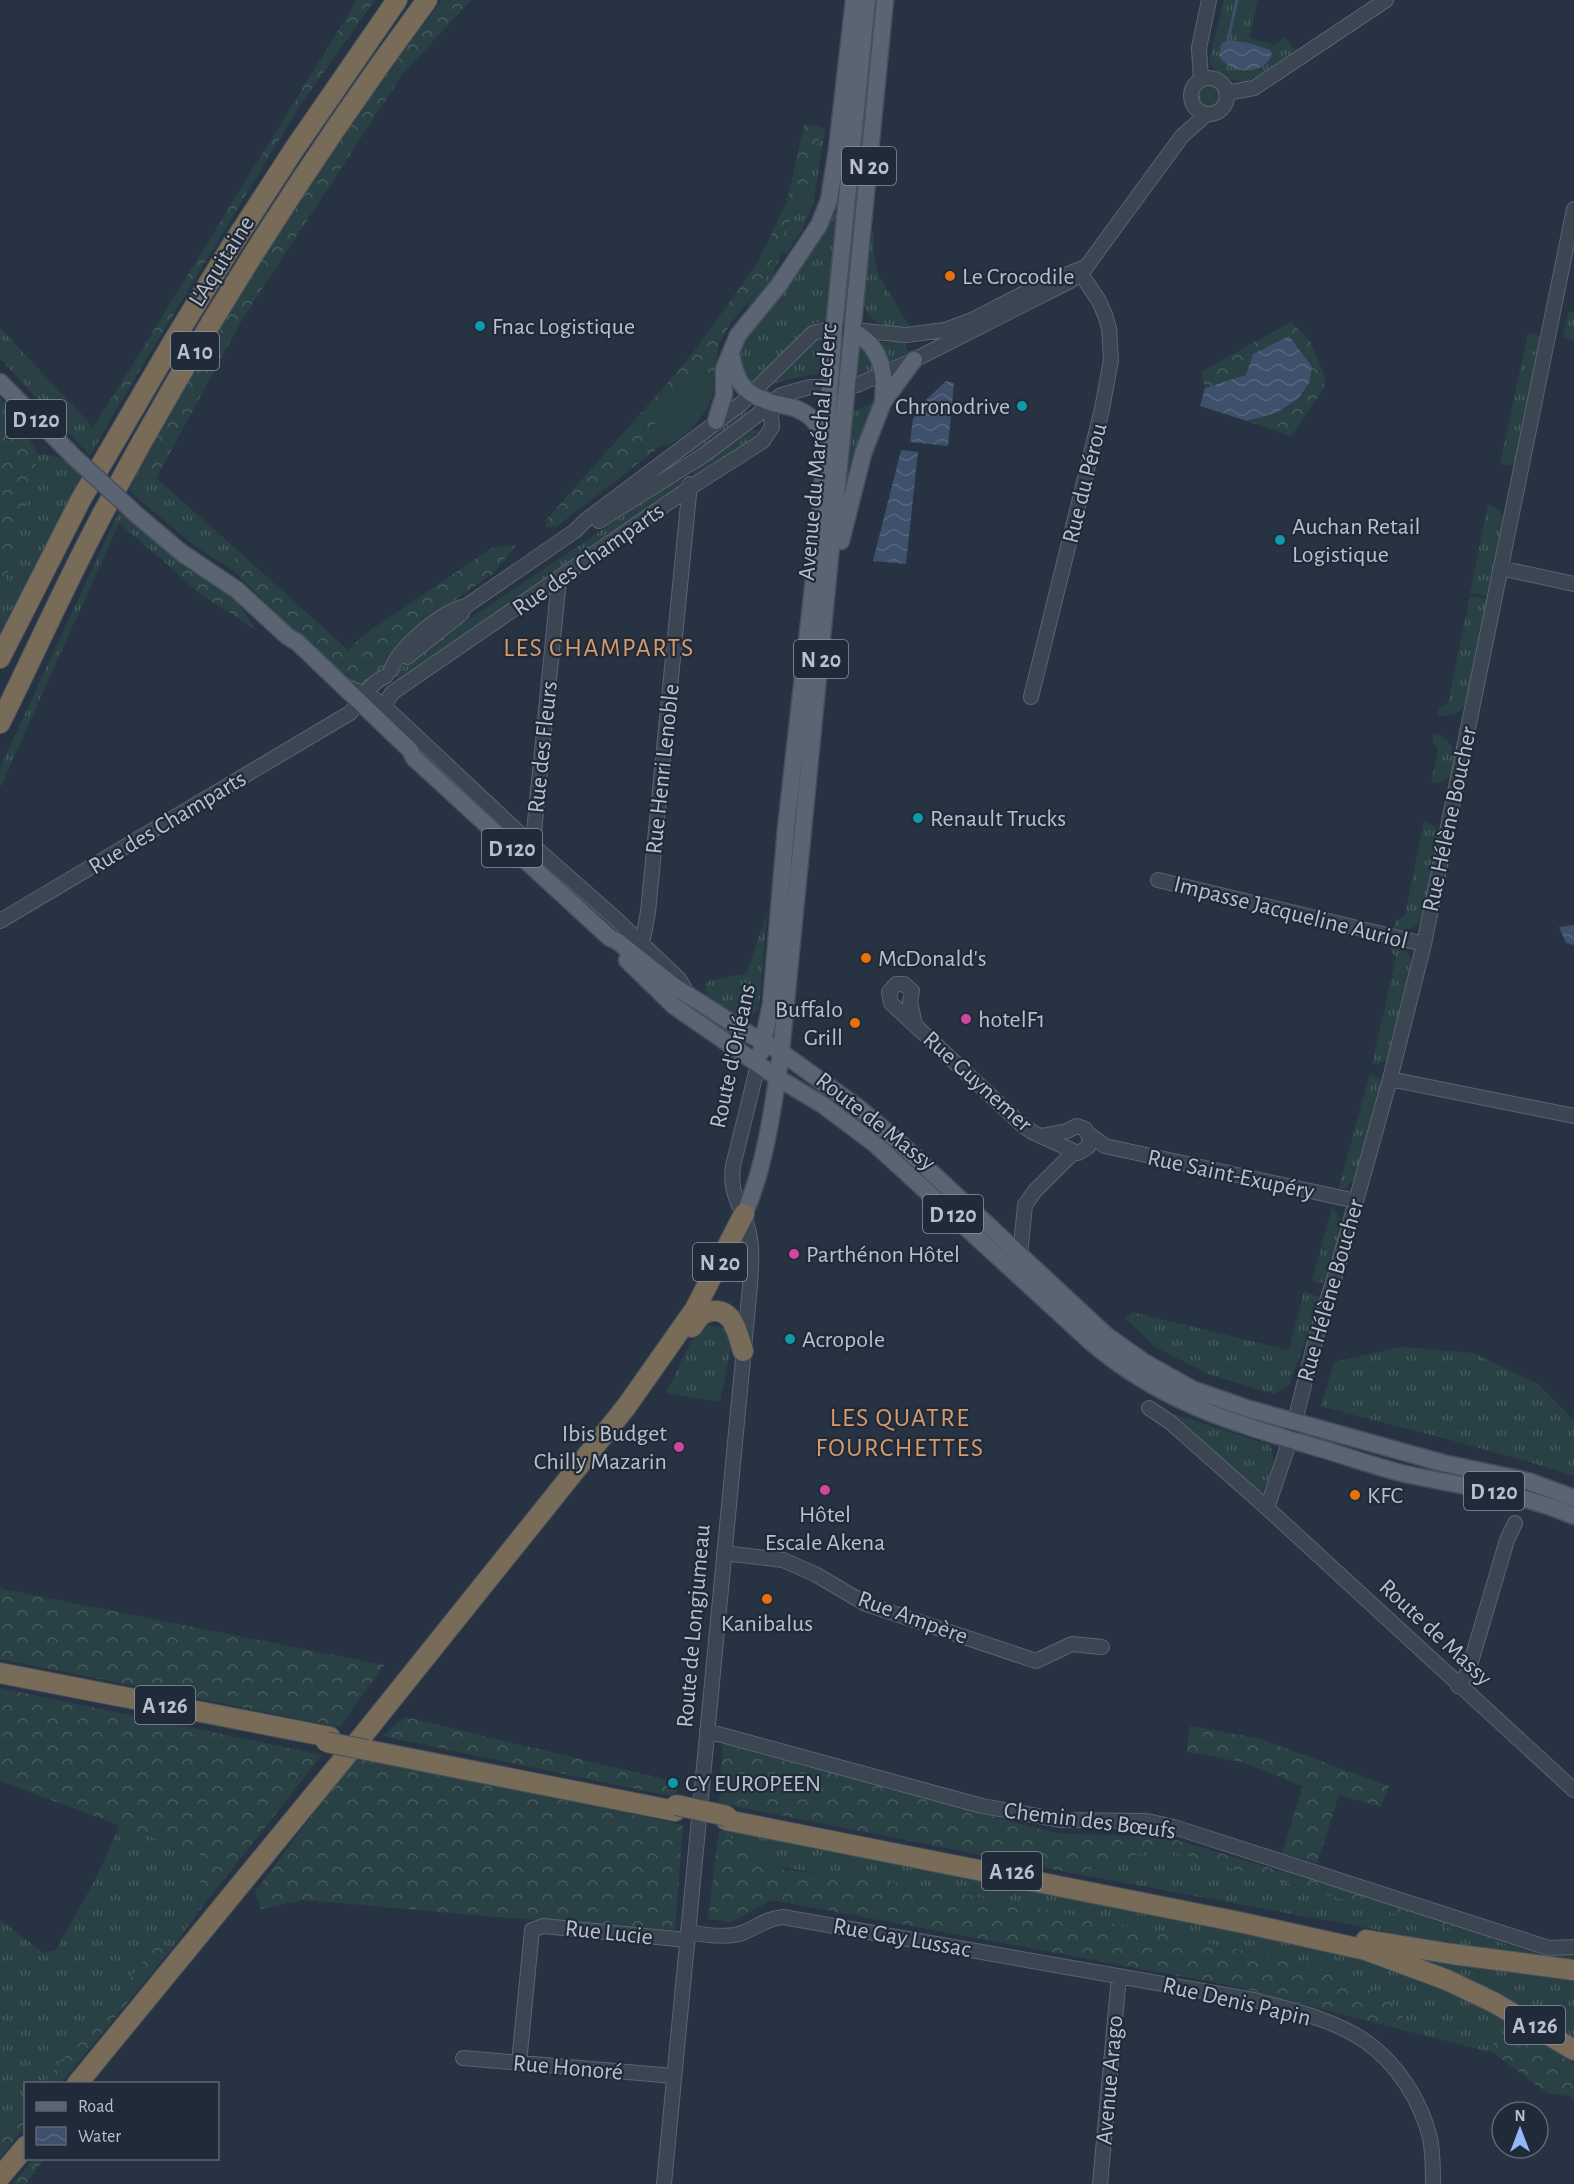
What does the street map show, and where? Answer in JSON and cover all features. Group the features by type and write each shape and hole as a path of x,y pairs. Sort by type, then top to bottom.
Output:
{"highway":[{"name":"L'Aquitaine","path":"0,658 80,501 177,335 295,148 397,0"},
{"name":"L'Aquitaine","path":"0,723 104,512 202,338 338,126 427,0"},
{"name":"N 20","path":"679,1334 695,1309 744,1214"},
{"path":"79,2082 504,1561 626,1407 679,1334 690,1329 701,1314 707,1311 719,1311 733,1320 743,1351"},
{"name":"A 126","path":"0,1673 328,1740"},
{"name":"A 126","path":"0,1677 676,1808 1239,1922 1366,1950 1438,1977 1495,2003 1574,2050"},
{"name":"A 126","path":"726,1818 1296,1927 1452,1954 1574,1970"},
{"path":"0,2177 24,2148"}],"main road":[{"path":"716,421 724,395 724,369 738,335 779,285 819,225 829,200 854,0"},
{"name":"Avenue du Maréchal Leclerc","path":"787,905 834,328 867,0"},
{"name":"Avenue du Maréchal Leclerc","path":"787,905 830,567 843,410 885,0"},
{"path":"852,331 862,336 878,355 884,374 883,402"},
{"path":"731,351 737,378 752,394 770,403 791,406 809,415 826,438"},
{"path":"830,567 842,537 863,454 883,402 914,360"},
{"name":"D 120","path":"0,382 73,456 137,514 182,553 237,590 287,636 292,647 369,705 405,755 414,758 610,938"},
{"path":"287,636 297,642 340,684 369,705 410,750 414,758"},
{"name":"Route d'Orléans","path":"758,1065 771,1004 787,905"},
{"name":"Route d'Orléans","path":"778,1078 787,905"},
{"name":"Route de Massy","path":"610,938 674,986 781,1052 860,1109 901,1144 1106,1335 1144,1362 1192,1389 1295,1422 1443,1463 1528,1481 1574,1498"},
{"name":"Route de Massy","path":"610,938 620,952 674,1006 758,1065 823,1105 875,1144 1118,1365 1201,1411 1412,1476 1525,1498 1574,1516"},
{"name":"N 20","path":"744,1214 753,1194 778,1078"}],"street":[{"path":"1201,80 1199,48 1209,0"},
{"path":"1226,93 1254,88 1386,0"},
{"path":"829,387 857,385 884,374 1041,297 1082,271 1182,136 1207,114 1219,111 1226,100 1226,93 1225,88 1217,80 1212,78 1201,80 1193,87 1192,104 1182,136"},
{"path":"1192,104 1207,114"},
{"name":"Rue Hélène Boucher","path":"1295,1422 1318,1330 1390,1079 1424,944 1574,209"},
{"path":"834,328 906,334 945,330 972,320 1036,287 1082,271"},
{"name":"Rue du Pérou","path":"1031,697 1102,410 1111,360 1109,328 1105,315 1082,271"},
{"name":"Rue des Champarts","path":"369,705 382,677 389,673 394,662 420,634 456,608 466,606 575,531 752,394 808,337 818,331 834,328"},
{"name":"Rue des Champarts","path":"575,531 592,526 685,467 781,395 795,390 829,387"},
{"name":"Rue des Champarts","path":"0,921 343,718 392,693 691,487 763,441 772,427 770,403"},
{"path":"684,447 683,459 691,487"},
{"name":"Rue Henri Lenoble","path":"642,944 650,889 691,487"},
{"path":"1500,568 1574,584"},
{"name":"Rue des Fleurs","path":"530,843 534,832 559,579"},
{"name":"Route de Massy","path":"369,705 615,918 679,979 689,995"},
{"name":"Impasse Jacqueline Auriol","path":"1158,880 1424,944"},
{"name":"Rue Guynemer","path":"915,1024 910,1002 912,991 907,985 900,983 893,986 889,993 894,1005 1021,1124 1032,1132 1075,1150"},
{"name":"Rue Guynemer","path":"894,1005 904,1007 910,1002"},
{"name":"Route d'Orléans","path":"744,1214 735,1197 731,1178 758,1065"},
{"path":"1390,1079 1574,1116"},
{"path":"1020,1255 1025,1205 1034,1192 1075,1150 1090,1143 1085,1129 1077,1126 1066,1131 1064,1142 1075,1150"},
{"name":"Rue Guynemer","path":"1041,1136 1066,1131"},
{"name":"Rue Saint-Exupéry","path":"1089,1135 1106,1146"},
{"name":"Rue Saint-Exupéry","path":"1075,1150 1106,1146 1356,1201"},
{"name":"Route de Longjumeau","path":"664,2184 750,1286 751,1249 744,1214"},
{"name":"Route de Massy","path":"1149,1408 1170,1422 1267,1508 1458,1686 1574,1790"},
{"path":"1267,1508 1295,1422"},
{"path":"1458,1686 1468,1672 1507,1540 1515,1523"},
{"name":"Rue Ampère","path":"724,1553 783,1560 815,1574 866,1604 1036,1661 1072,1644 1102,1647"},
{"name":"Chemin des Bœufs","path":"707,1731 992,1809 1060,1820 1147,1821 1174,1827 1549,1948 1574,1947"},
{"name":"Rue Gay Lussac","path":"687,1936 733,1935 772,1918 783,1917 1119,1976"},
{"name":"Rue Lucie","path":"519,2063 532,1930 543,1926 687,1936"},
{"name":"Avenue Arago","path":"1100,2184 1119,1976"},
{"name":"Rue Denis Papin","path":"1119,1976 1254,2000 1310,2016 1365,2041 1399,2073 1423,2116 1430,2139 1433,2184"},
{"name":"Rue Honoré","path":"463,2058 674,2076"}],"green space":[{"path":"357,0 375,0 299,107 117,408 112,398"},
{"path":"442,0 471,0 402,75 243,318 156,478 138,471 273,240 348,129"},
{"path":"1224,0 1258,0 1249,38 1275,45 1285,37 1295,51 1260,75 1244,82 1230,79 1214,69 1209,61"},
{"path":"1209,84 1218,87 1221,96 1218,105 1209,108 1200,105 1197,96 1200,87"},
{"path":"804,125 821,126 809,188 788,224 763,283 731,323 718,346 716,372 713,379 704,368 647,431 649,445 659,447 556,527 546,527 547,519 687,361 757,264 787,201"},
{"path":"821,126 825,130 813,204 802,230 786,254 782,251 779,257 781,259 774,269 773,278 747,308 763,283 788,224 809,188"},
{"path":"837,189 842,190 828,319 814,324 805,331 753,383 743,370 741,354 744,343 814,249 824,231"},
{"path":"869,230 874,232 874,256 879,276 910,327 889,326 878,322 868,314 864,307"},
{"path":"1569,311 1574,312 1574,340 1563,338"},
{"path":"1291,322 1310,341 1325,377 1324,388 1291,436 1247,421 1276,413 1298,399 1247,375 1205,388 1201,372"},
{"path":"0,328 93,427 112,398 117,408 90,456 0,358"},
{"path":"826,333 824,373 770,385 809,344"},
{"path":"1528,333 1541,336 1517,456 1515,462 1508,466 1500,464"},
{"path":"876,342 905,342 909,354 889,365"},
{"path":"861,343 877,370 857,379 855,376"},
{"path":"704,368 714,384 709,404 703,414 677,440 658,447 649,445 647,431"},
{"path":"0,397 15,415 38,454 7,574 0,590"},
{"path":"873,403 849,475 846,471 850,412"},
{"path":"744,410 747,414 717,436 706,449 688,459 690,451"},
{"path":"751,429 766,431 698,478 693,477 693,469"},
{"path":"38,454 63,459 72,465 81,476 0,632 0,590 7,573"},
{"path":"138,471 156,478 236,549 234,571 196,547 129,491"},
{"path":"681,477 682,489 393,685 397,678 395,675 412,657"},
{"path":"1488,504 1500,511 1503,519 1488,596 1470,593"},
{"path":"119,511 179,562 170,567 119,523 0,788 0,768"},
{"path":"516,545 494,573 417,626 377,677 364,684 351,683 293,631 234,571 236,549 348,650 362,636 492,548"},
{"path":"179,562 237,602 256,630 200,594 170,567"},
{"path":"1470,596 1488,599 1467,699 1459,711 1437,716 1439,709 1448,703"},
{"path":"1433,733 1444,738 1451,745 1455,753 1455,762 1448,778 1441,782 1431,783 1438,749 1432,739"},
{"path":"1424,821 1434,826 1439,835 1429,895 1419,923 1407,930 1393,930 1395,922 1405,915"},
{"path":"767,912 759,1009 749,1016 741,1017 706,996 706,982 747,973"},
{"path":"1391,943 1405,951 1412,965 1388,1060 1372,1064 1396,958 1390,949"},
{"path":"1370,1074 1380,1079 1382,1087 1356,1177 1346,1188 1338,1190"},
{"path":"1332,1207 1340,1218 1338,1234 1341,1235 1328,1280 1323,1283 1312,1281"},
{"path":"1304,1291 1321,1298 1289,1386 1274,1394 1208,1374 1155,1347 1125,1318 1132,1312 1289,1350"},
{"path":"708,1325 730,1331 731,1348 720,1402 666,1393 691,1342"},
{"path":"1401,1347 1473,1353 1538,1384 1574,1420 1574,1476 1480,1448 1321,1406 1334,1362"},
{"path":"1173,1414 1270,1445 1273,1465 1261,1496"},
{"path":"0,1586 3,1589 384,1665 340,1727 0,1659"},
{"path":"0,1688 322,1755 199,1911 202,1856 0,1781"},
{"path":"405,1717 680,1783 675,1797 382,1736"},
{"path":"1190,1726 1258,1738 1389,1786 1381,1807 1339,1795 1317,1863 1282,1853 1303,1786 1242,1762 1187,1752"},
{"path":"723,1744 1055,1833 1123,1836 1156,1834 1556,1953 1574,1955 1572,1964 1503,1953 1545,1955 1158,1848 1077,1874 719,1803"},
{"path":"355,1758 683,1825 675,1930 305,1900 261,1909 255,1892"},
{"path":"120,1825 202,1856 199,1911 171,1950 159,1943 45,2082 24,2082 24,2106 0,2134 0,1920 44,1953 56,1950 96,1878"},
{"path":"719,1831 735,1831 1283,1938 1384,1965 1442,1987 1527,2032 1495,2031 1494,2053 1410,2032 1399,2008 1351,1979 1284,1959 874,1879 779,1867"},
{"path":"719,1831 784,1870 874,1879 1004,1901 1289,1960 1351,1979 1399,2008 1410,2032 1233,1986 772,1900 732,1922 708,1919"},
{"path":"1158,1848 1549,1956 1502,1953 1077,1874"},
{"path":"159,1942 171,1950 62,2082 45,2082"},
{"path":"1395,1951 1574,1975 1574,2039 1518,2004"},
{"path":"1494,2031 1527,2032 1574,2064 1574,2102 1569,2096 1547,2093 1494,2053"},
{"path":"24,2106 24,2128 0,2158 0,2134"},
{"path":"32,2160 43,2160 26,2184 12,2184"}],"water":[{"path":"1228,40 1249,43 1270,50 1272,55 1261,67 1254,70 1231,67 1219,56 1221,44"},
{"path":"1289,336 1312,367 1309,383 1298,399 1276,413 1247,421 1200,406 1205,388 1246,375 1253,354"},
{"path":"946,381 954,383 948,446 910,442 913,419 926,400"},
{"path":"901,450 918,452 906,564 873,561"},
{"path":"1574,925 1574,945 1566,943 1559,927"}],"waterway":[{"path":"1228,40 1237,0"}],"place":[{"name":"Le Crocodile","path":"950,276"},
{"name":"Fnac Logistique","path":"480,326"},
{"name":"Chronodrive","path":"1022,406"},
{"name":"Auchan Retail Logistique","path":"1280,540"},
{"name":"Renault Trucks","path":"918,818"},
{"name":"McDonald's","path":"866,958"},
{"name":"hotelF1","path":"966,1019"},
{"name":"Buffalo Grill","path":"855,1023"},
{"name":"Parthénon Hôtel","path":"794,1254"},
{"name":"Acropole","path":"790,1339"},
{"name":"Ibis Budget Chilly Mazarin","path":"679,1447"},
{"name":"Hôtel Escale Akena","path":"825,1490"},
{"name":"KFC","path":"1355,1495"},
{"name":"Kanibalus","path":"767,1599"},
{"name":"CY EUROPEEN","path":"673,1783"}],"district":[{"name":"LES CHAMPARTS","path":"599,647"},
{"name":"LES QUATRE FOURCHETTES","path":"900,1432"}]}
